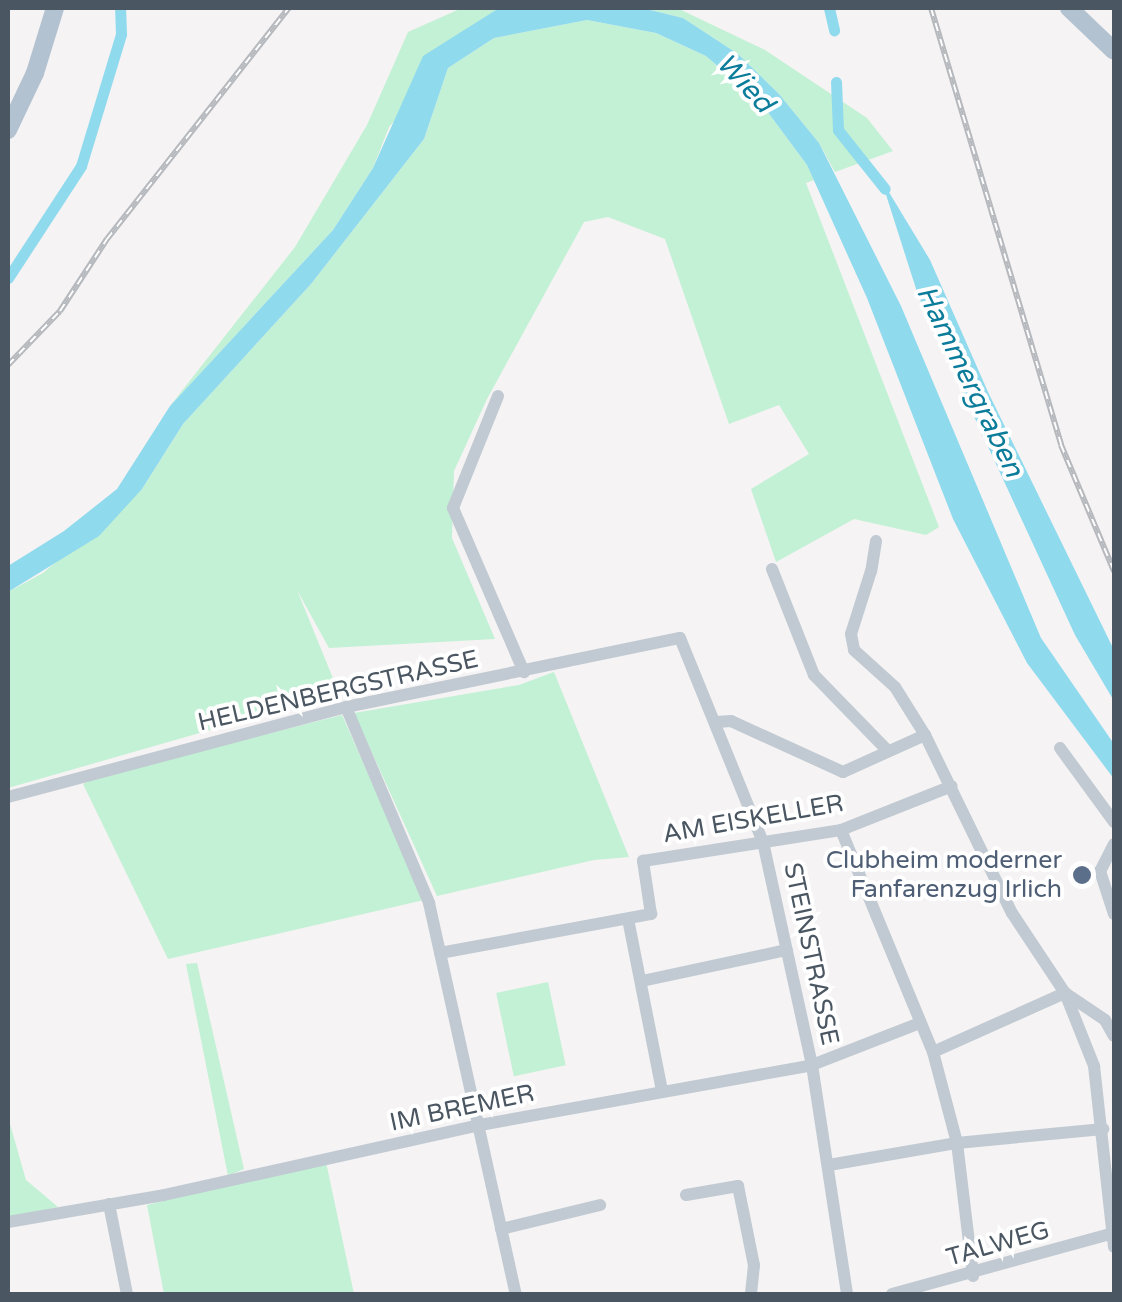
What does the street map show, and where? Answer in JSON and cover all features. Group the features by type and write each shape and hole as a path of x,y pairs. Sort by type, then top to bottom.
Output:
{"main road":[{"path":"40,56 44,8"},
{"path":"8,130 40,56 55,8"},
{"path":"1069,8 1114,51"}],"street":[{"path":"498,396 453,508 524,672"},
{"path":"876,541 850,634 854,650 895,687 925,734 1012,913 1065,993 1094,1066 1114,1238"},
{"path":"772,569 814,676 888,751"},
{"name":"HELDENBERGSTRASSE","path":"8,797 346,708 680,638"},
{"name":"STEINSTRASSE","path":"680,638 718,722 763,842 812,1066 847,1294"},
{"path":"346,708 429,903 516,1294"},
{"path":"718,722 731,720 843,772 925,734"},
{"path":"1060,748 1114,822"},
{"name":"AM EISKELLER","path":"628,919 650,914 643,861 841,830 952,786"},
{"path":"841,830 933,1052 957,1143 973,1276"},
{"path":"1114,844 1100,871 1114,914"},
{"path":"440,953 628,919 662,1091"},
{"path":"642,981 786,950"},
{"path":"1065,993 1104,1020 1114,1036"},
{"path":"933,1052 1065,993"},
{"name":"IM BREMER","path":"8,1222 480,1125 812,1066 920,1024"},
{"path":"830,1166 957,1143 1102,1129"},
{"path":"686,1195 738,1186 754,1266 751,1294"},
{"path":"109,1204 127,1294"},
{"path":"501,1229 600,1204"},
{"name":"TALWEG","path":"892,1294 1114,1238"}],"green space":[{"path":"462,8 510,8 496,10 389,127 373,168 333,230 170,406 295,247 367,125 408,32"},
{"path":"642,8 677,8 765,50 867,118 893,151 835,172 819,143 779,94 738,54 683,18"},
{"path":"587,20 656,33 706,56 761,103 807,165 814,180 806,183 939,527 926,535 854,519 776,562 751,489 809,454 779,405 729,424 665,239 608,217 584,222 487,399 454,471 452,538 495,639 329,648 297,590 339,693 8,788 8,592 43,573 142,489 183,424 311,284 424,139 448,68 494,38"},
{"path":"554,672 629,857 594,860 437,896 354,713 519,685"},
{"path":"342,715 424,900 168,959 83,784 97,777"},
{"path":"197,963 244,1169 228,1176 186,964"},
{"path":"548,982 566,1065 514,1076 496,993"},
{"path":"8,1117 26,1180 58,1207 8,1219"},
{"path":"326,1162 354,1294 164,1294 147,1205"}],"water":[{"name":"Wied","path":"642,8 683,18 738,54 779,94 819,143 901,306 1041,638 1114,744 1114,779 1027,663 953,519 867,298 807,165 761,103 706,56 656,33 587,20 494,38 448,68 424,139 311,284 183,424 142,489 99,536 8,592 8,566 64,531 117,489 170,406 333,230 373,168 423,56 496,10"},
{"path":"881,179 930,260 988,392 1114,650 1114,701 1075,635 918,295"}],"waterway":[{"name":"Hammergraben","path":"8,278 81,166 121,34 120,8"},
{"name":"Hammergraben","path":"829,8 834,30"},
{"name":"Hammergraben","path":"836,82 838,130 885,189"}],"railway":[{"path":"8,365 60,311 107,239 289,8"},
{"path":"931,8 1061,445 1114,571"}],"place":[{"name":"Clubheim moderner Fanfarenzug Irlich","path":"1082,875"}]}
